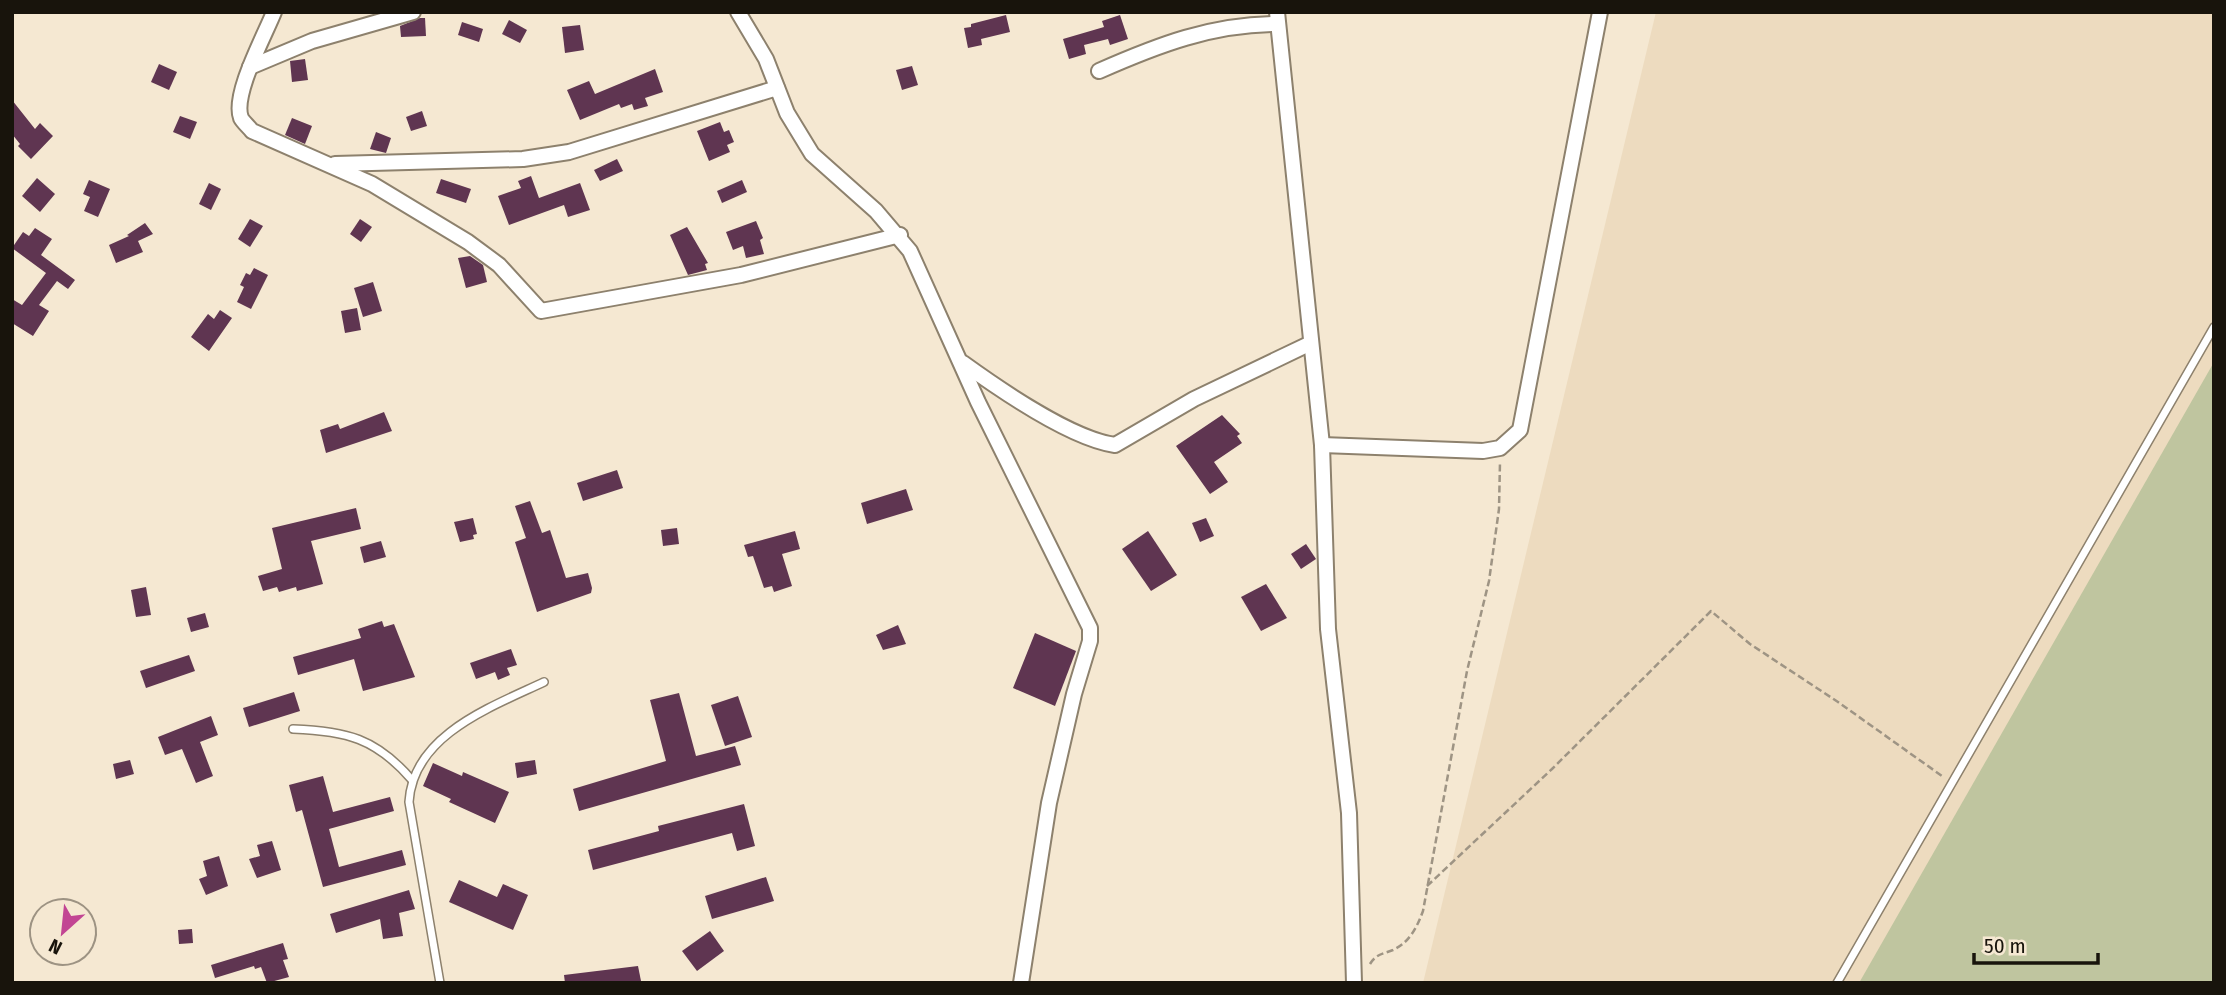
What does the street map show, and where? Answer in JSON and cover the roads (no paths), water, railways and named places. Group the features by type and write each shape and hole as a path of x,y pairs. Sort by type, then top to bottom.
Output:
{"street":[{"path":"274,12 250,67 240,108 242,119 252,131 372,184 468,242 499,265 541,311 741,275 900,236"},
{"path":"250,67 312,41 414,12"},
{"path":"738,12 766,58 787,113 812,154 900,236 962,362 978,402 1090,628 1090,641 1074,694 1049,803 1021,983"},
{"path":"1322,445 1462,451 1500,448 1520,430 1528,401 1549,267 1600,12"},
{"path":"1099,71 1163,43 1198,32 1277,18 1322,445 1328,629 1349,813 1354,983"},
{"path":"330,164 510,160 569,152 778,88"},
{"path":"962,362 1037,410 1089,437 1115,445 1194,399 1311,343"}],"lane":[{"path":"1837,983 2214,327"},
{"path":"440,983 409,802 412,780 426,754 459,726 544,682"},
{"path":"293,729 344,733 366,741 389,755 412,780"}]}
